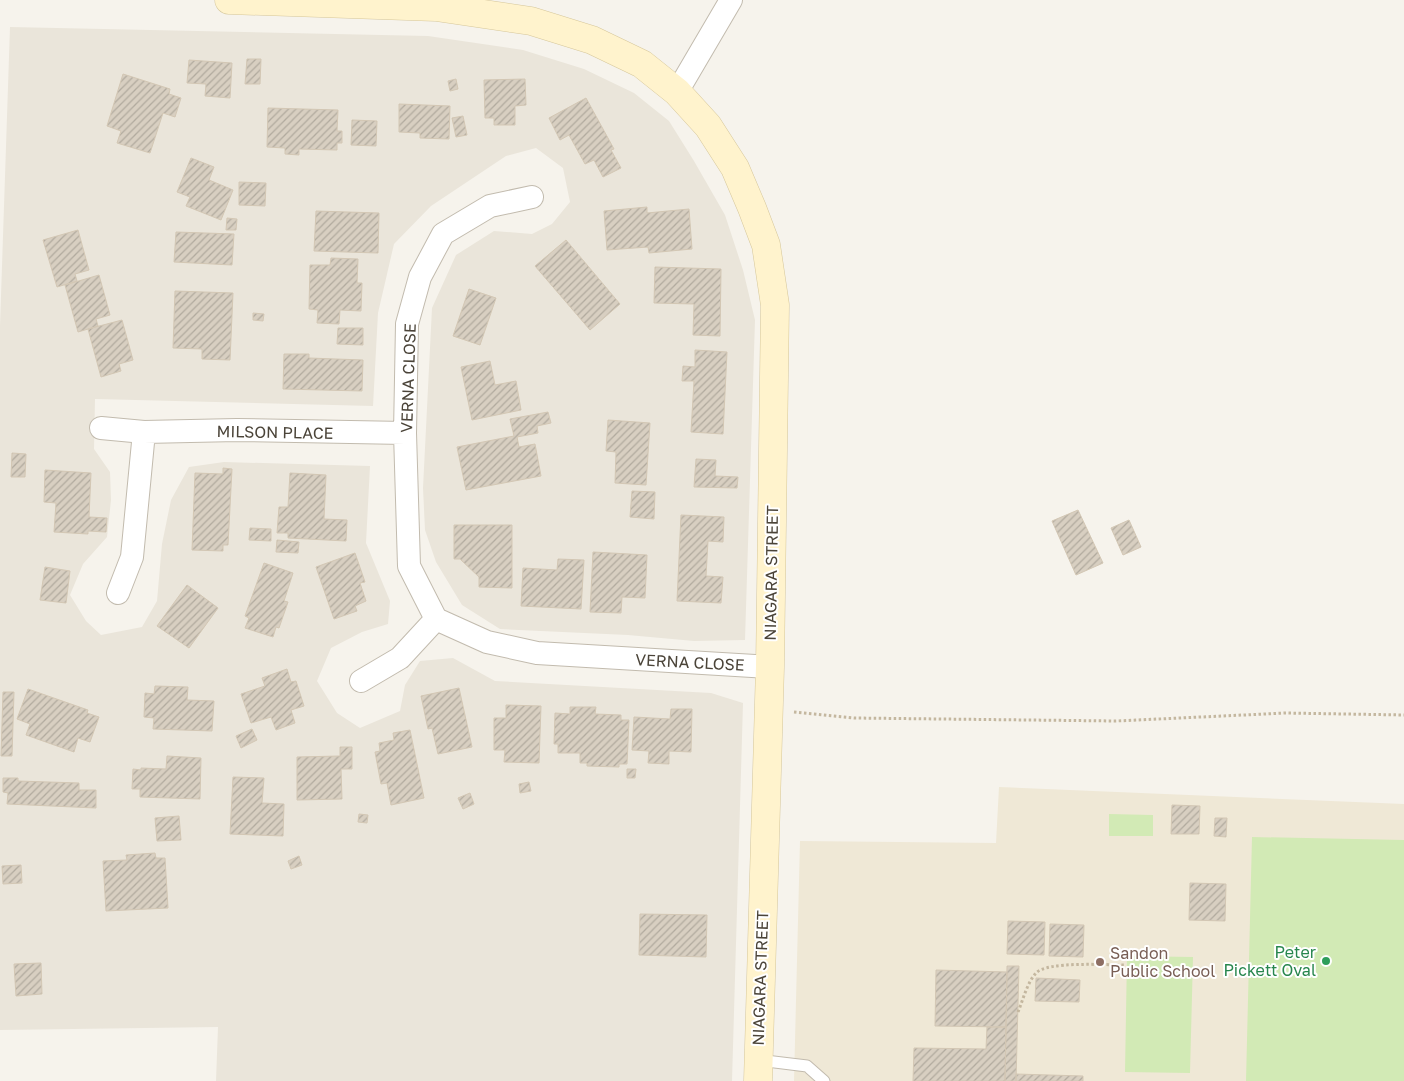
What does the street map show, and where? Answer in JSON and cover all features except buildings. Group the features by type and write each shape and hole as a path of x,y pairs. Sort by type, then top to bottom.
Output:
{"street":[{"name":"NIAGARA STREET","path":"229,0 436,7 531,20 592,40 642,64 677,92 708,126 735,168 766,245 775,305 770,667 758,1070"},
{"path":"677,92 730,0"},
{"name":"VERNA CLOSE","path":"532,197 490,206 443,234 420,277 407,324 405,434 409,566 436,619 487,642 537,653 770,667"},
{"name":"MILSON PLACE","path":"101,428 144,432 237,430 405,434"},
{"path":"118,593 132,557 144,432"},
{"path":"361,681 400,658 436,619"}],"lane":[{"path":"758,1070 807,1066 824,1081"}],"path":[{"path":"788,712 854,718 1106,721 1286,713 1404,715"},
{"path":"1018,1012 1036,972 1048,966 1124,965"}],"shaded area":[{"path":"10,27 428,36 523,50 584,69 634,93 669,121 725,215 743,270 755,320 745,640 694,641 628,635 500,629 462,605 436,562 425,530 423,488 432,308 456,255 494,231 532,234 552,224 570,202 563,168 536,148 506,156 431,206 394,244 378,313 373,406 95,399 94,449 110,472 111,500 107,537 83,564 70,595 86,621 101,635 142,627 157,601 162,544 171,500 189,467 224,462 370,466 366,543 390,601 388,624 362,632 331,648 317,681 337,713 360,728 400,711 405,685 420,661 453,658 495,681 711,693 743,703 732,1081 216,1081 218,1027 0,1030 0,326"},
{"name":"Sandon Public School","path":"999,787 1404,804 1404,1081 794,1081 800,841 996,843"}],"green space":[{"path":"1109,814 1153,815 1153,836 1109,836"},
{"name":"Peter Pickett Oval","path":"1252,837 1404,840 1404,1081 1246,1081"},
{"path":"1127,956 1193,957 1190,1073 1125,1072"}],"place":[{"name":"Peter Pickett Oval","path":"1326,961"},
{"name":"Sandon Public School","path":"1100,962"}]}
